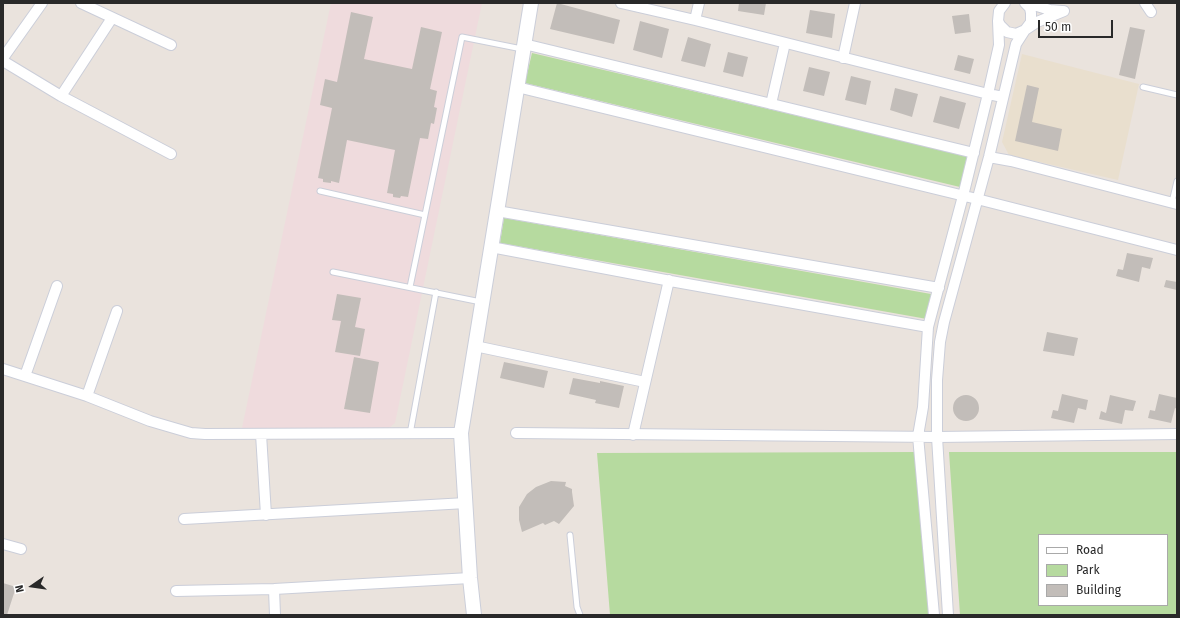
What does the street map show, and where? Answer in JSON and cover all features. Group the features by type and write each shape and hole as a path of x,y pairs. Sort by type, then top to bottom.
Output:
{"street":[{"path":"3,58 42,3"},
{"path":"81,3 171,45"},
{"path":"474,615 470,578 461,434 531,3"},
{"path":"621,3 1003,97"},
{"path":"695,20 699,3"},
{"path":"843,58 855,3"},
{"path":"934,615 918,436 923,407 928,327 974,153 999,45 996,3"},
{"path":"1005,3 1001,7 998,18 1003,29 1011,34 1016,34 1038,22 1064,11 1050,10 1026,3"},
{"path":"948,615 937,437 937,380 940,342 944,322 989,157 1014,49 1032,18 1030,8 1026,3"},
{"path":"1145,3 1151,12"},
{"path":"61,96 112,18"},
{"path":"771,104 785,43"},
{"path":"524,47 974,153"},
{"path":"3,62 61,96 171,154"},
{"path":"517,87 977,199 1177,250"},
{"path":"989,157 1174,203"},
{"path":"497,211 939,288"},
{"path":"491,247 928,327"},
{"path":"633,435 644,382 669,280"},
{"path":"25,376 57,286"},
{"path":"87,396 116,311"},
{"path":"475,346 644,382"},
{"path":"3,369 87,396 150,421 191,433 461,434"},
{"path":"516,433 937,437 1177,434"},
{"path":"261,434 266,515"},
{"path":"184,519 466,503"},
{"path":"3,544 21,550"},
{"path":"176,591 274,589 470,578"},
{"path":"274,589 275,615"}],"lane":[{"path":"410,287 462,37 524,47"},
{"path":"1143,87 1177,95"},
{"path":"1174,203 1177,181"},
{"path":"320,191 425,215"},
{"path":"333,272 436,292 482,303"},
{"path":"410,434 436,292"},
{"path":"570,535 577,607 580,615"}],"shaded area":[{"path":"331,3 482,3 395,423 389,428 242,428"},
{"path":"1022,54 1139,84 1118,180 1009,155 1002,142"}],"green space":[{"path":"532,53 967,156 960,187 525,83"},
{"path":"504,218 931,294 927,319 500,243"},
{"path":"917,452 930,615 610,615 597,453"},
{"path":"949,452 1177,452 1177,615 960,615"}],"building":[{"path":"557,3 620,20 614,44 550,29"},
{"path":"739,3 766,3 764,15 738,11"},
{"path":"810,10 835,14 832,38 806,33"},
{"path":"351,12 373,17 364,59 412,69 421,27 442,32 430,89 437,91 434,107 437,108 434,124 431,123 428,139 420,138 408,197 393,197 393,194 387,193 395,150 347,140 339,183 331,181 331,183 323,182 323,179 318,178 332,108 320,105 325,79 337,82"},
{"path":"969,14 971,32 955,34 952,16"},
{"path":"640,21 669,29 662,58 633,50"},
{"path":"1130,27 1145,30 1135,79 1119,75"},
{"path":"688,37 711,44 705,67 681,61"},
{"path":"728,52 748,57 743,77 723,72"},
{"path":"958,55 974,59 970,74 954,70"},
{"path":"809,67 830,72 824,96 803,91"},
{"path":"851,76 871,81 866,105 845,100"},
{"path":"1027,85 1039,88 1032,122 1062,129 1058,151 1015,141"},
{"path":"895,88 918,94 912,117 890,110"},
{"path":"940,96 966,103 959,129 933,122"},
{"path":"1127,253 1153,258 1150,269 1142,267 1139,282 1116,276 1118,269 1123,270"},
{"path":"1166,280 1177,282 1177,290 1164,287"},
{"path":"337,294 361,298 355,327 365,329 360,356 335,352 341,321 332,320"},
{"path":"1047,332 1078,338 1074,356 1043,351"},
{"path":"354,357 379,362 370,413 344,409"},
{"path":"504,362 548,371 544,388 500,378"},
{"path":"573,378 600,383 600,381 624,386 619,408 595,403 596,400 569,394"},
{"path":"1062,394 1088,400 1086,410 1078,408 1074,423 1051,418 1053,410 1058,411"},
{"path":"1159,394 1177,398 1177,409 1175,408 1171,423 1148,418 1150,410 1155,411"},
{"path":"966,395 975,399 979,408 975,417 966,421 957,417 953,408 957,399"},
{"path":"1110,395 1136,401 1133,411 1125,410 1122,424 1099,419 1101,411 1106,413"},
{"path":"551,481 566,482 565,486 572,489 574,506 559,524 554,521 545,525 543,523 522,532 519,520 519,507 527,494 536,487"},
{"path":"3,583 16,587 7,615 3,615"}]}
